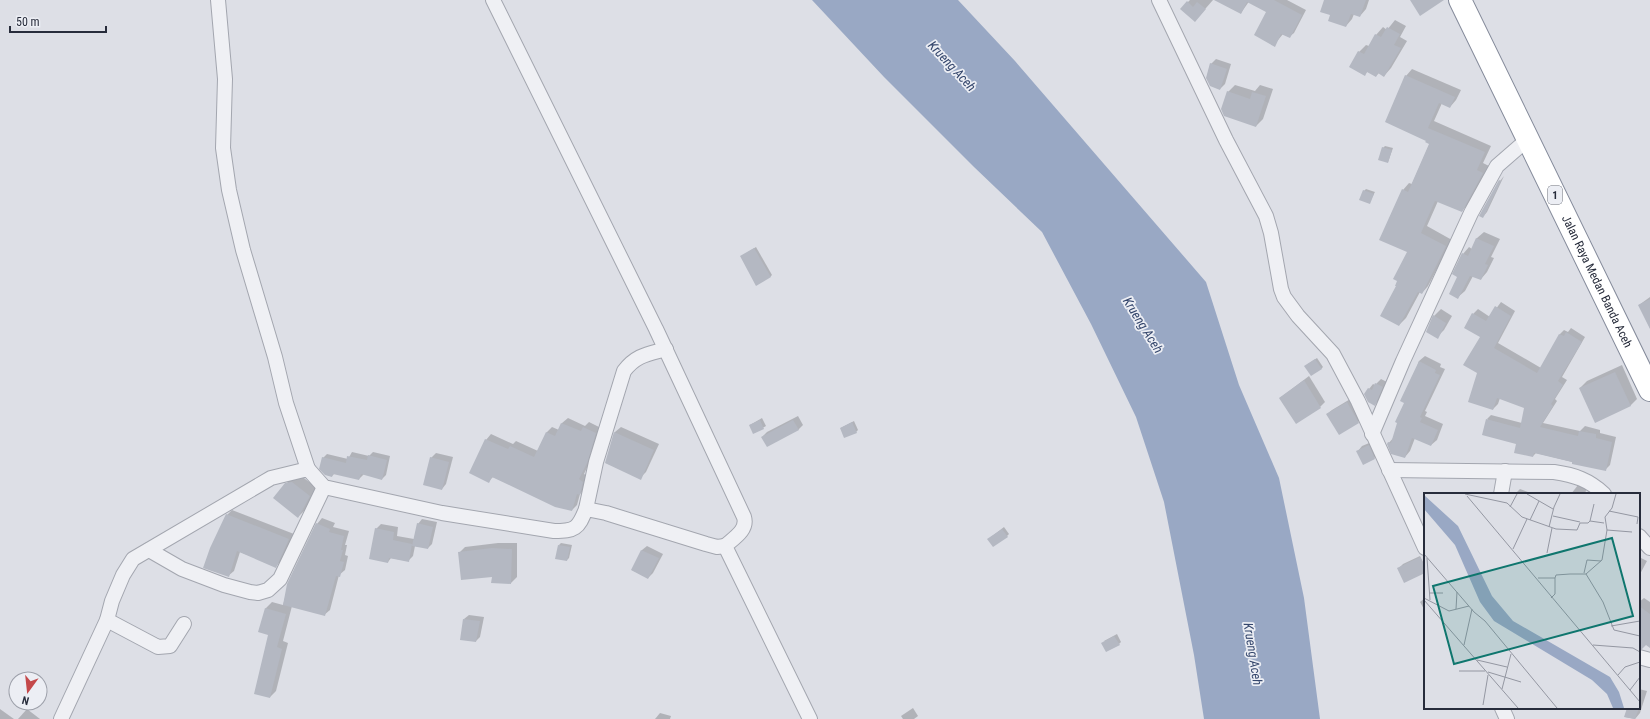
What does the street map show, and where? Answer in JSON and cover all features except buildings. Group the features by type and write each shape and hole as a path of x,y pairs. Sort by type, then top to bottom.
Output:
{"highway":[{"name":"Jalan Raya Medan Banda Aceh","path":"1460,0 1650,390"}],"street":[{"path":"218,0 225,79 224,148 229,190 243,250 275,357 286,403 308,469 324,486 442,513 554,531 569,531 575,529 581,522 586,509 596,462 624,371 630,363 638,357 666,349"},
{"path":"493,0 666,349 746,523 744,528 725,546 717,547 606,513 586,509"},
{"path":"1159,0 1226,140 1266,216 1271,233 1281,289 1284,296 1308,328 1333,354 1358,401 1388,470 1424,546"},
{"path":"1372,434 1403,361 1471,213 1497,166 1528,139"},
{"path":"61,719 107,620 112,601 123,574 133,559 271,478 308,469"},
{"path":"1388,470 1554,472 1573,475 1588,482 1603,493"},
{"path":"1501,493 1505,471"},
{"path":"149,550 182,569 224,585 258,593 268,590 280,578 324,486"},
{"path":"1640,537 1650,548"},
{"path":"725,546 810,719"},
{"path":"107,620 158,647 170,646 184,624"},
{"path":"1640,657 1650,660"},
{"path":"1502,709 1507,719"}],"water":[{"name":"Krueng Aceh","path":"812,0 958,0 1015,61 1206,282 1239,385 1279,478 1304,598 1320,719 1204,719 1194,655 1164,502 1136,417 1091,324 1042,232 974,167 884,77"}]}
